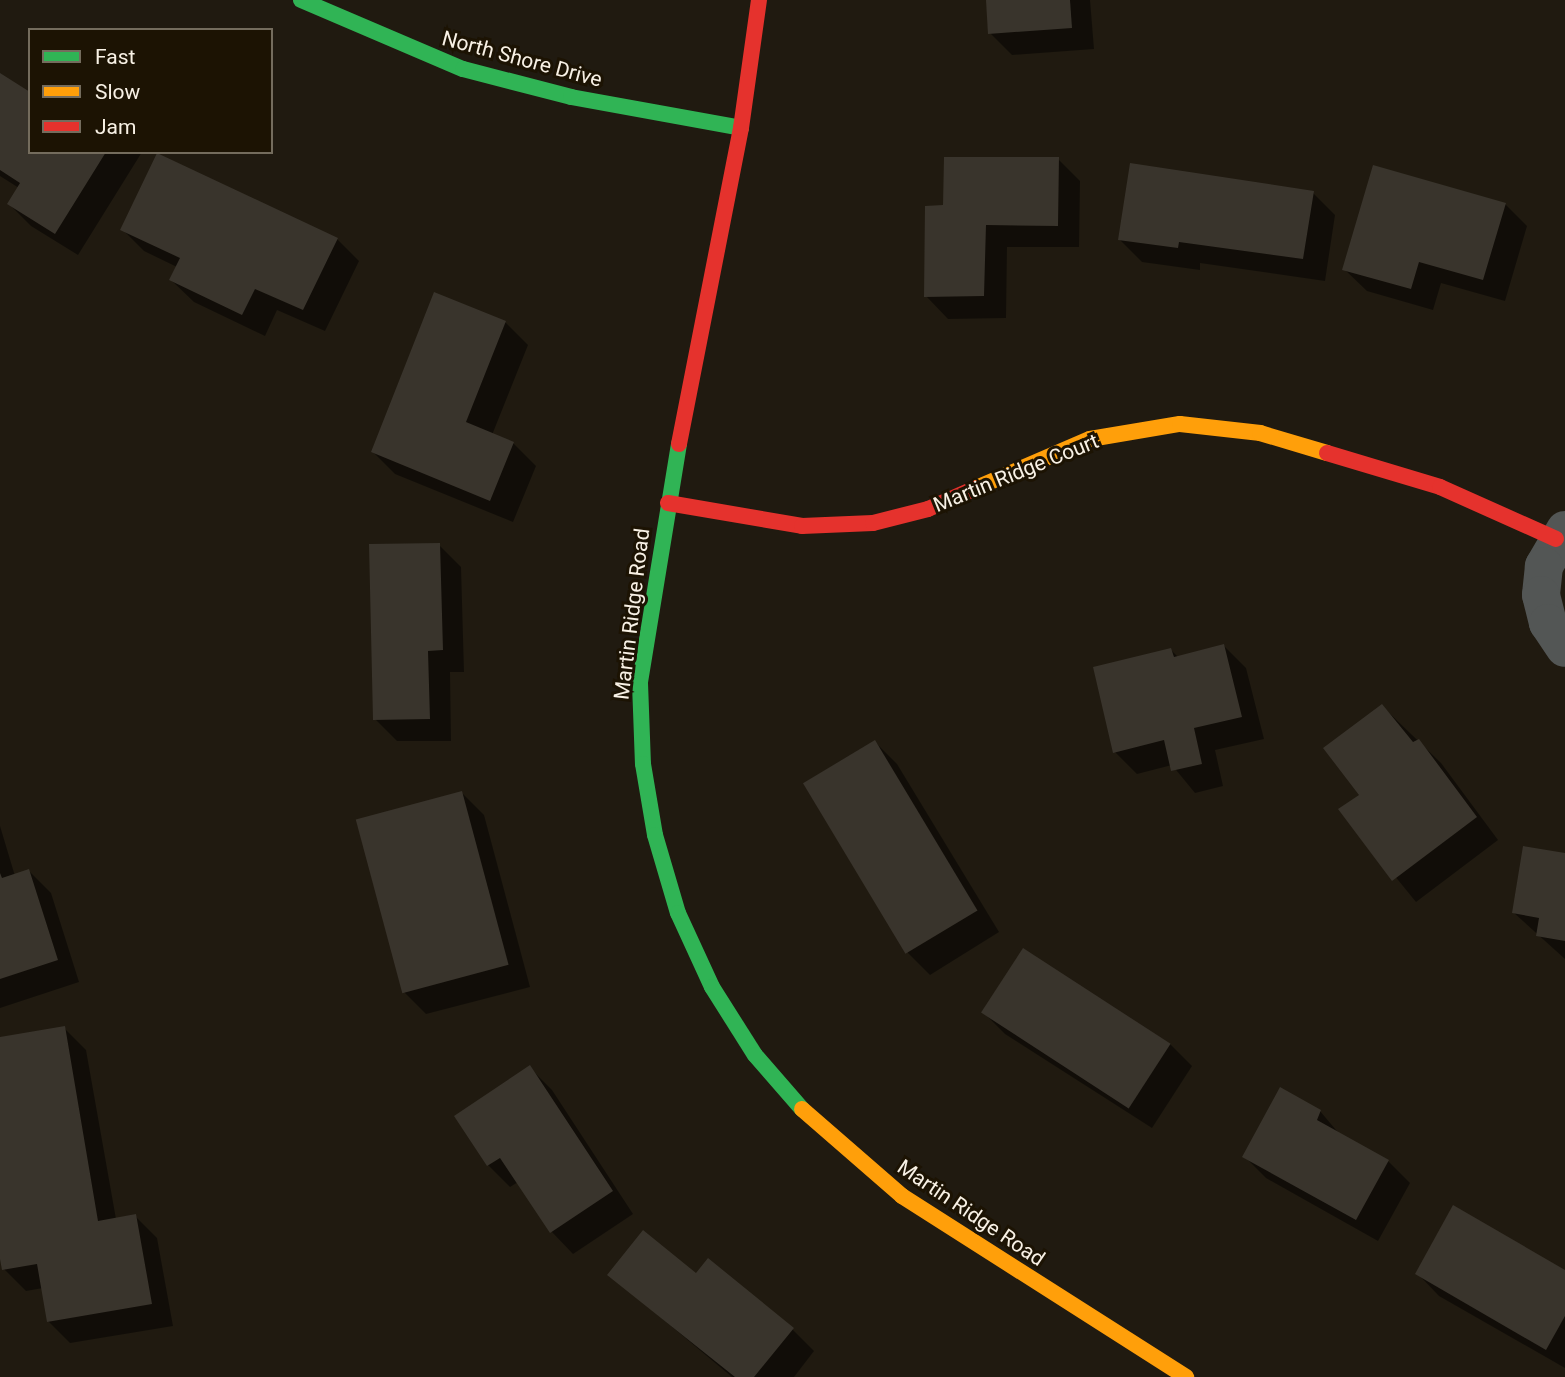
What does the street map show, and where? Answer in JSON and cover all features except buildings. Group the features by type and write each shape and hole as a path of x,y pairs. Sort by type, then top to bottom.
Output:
{"street":[{"name":"North Shore Drive","path":"301,0 344,22 463,69 571,97 741,128"},
{"name":"Martin Ridge Road","path":"759,0 741,128 668,503 640,683 643,764 654,835 678,913 712,987 755,1055 808,1117 902,1196 1186,1377"},
{"name":"Martin Ridge Court","path":"668,503 802,526 873,523 928,509 1090,439 1180,425 1260,433 1440,487 1561,534 1544,566 1541,595 1548,623 1565,648"}],"traffic: fast":[{"path":"301,0 463,69 571,97 741,128"},
{"path":"679,444 640,683 643,764 655,835 678,913 712,987 755,1055 802,1109"}],"traffic: slow":[{"path":"976,488 1090,439 1180,424 1260,433 1327,453"},
{"path":"802,1109 902,1196 1186,1377"}],"traffic: jam":[{"path":"679,444 741,128 759,0"},
{"path":"1327,453 1440,487 1556,539"},
{"path":"668,503 802,526 873,523 928,509 976,488"}]}
